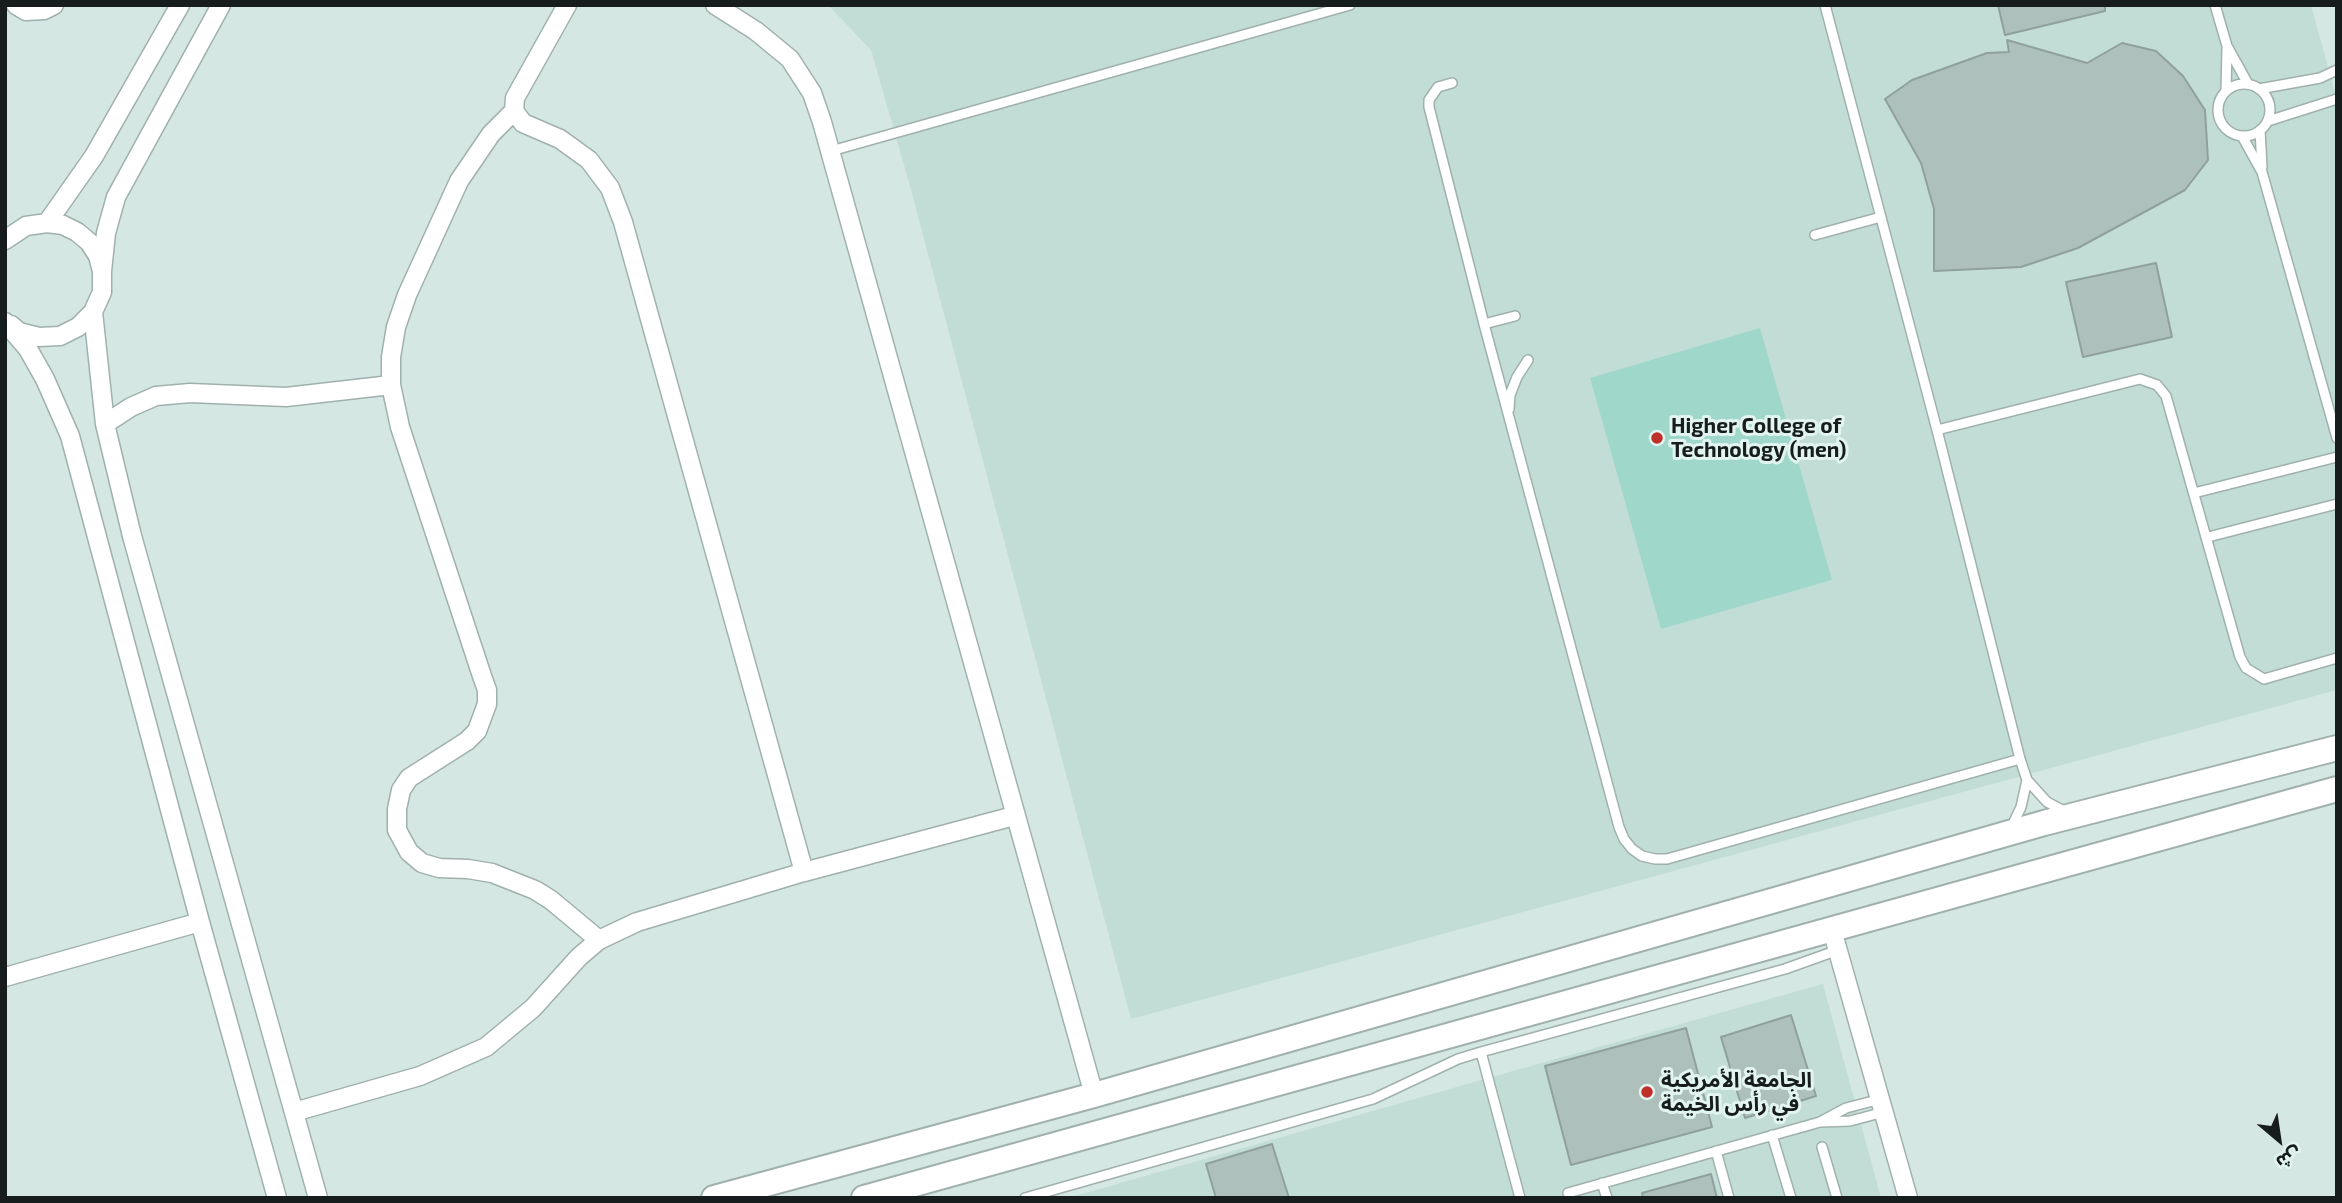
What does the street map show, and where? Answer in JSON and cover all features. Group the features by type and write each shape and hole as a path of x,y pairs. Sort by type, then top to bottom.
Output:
{"main road":[{"path":"714,1198 1094,1095 2010,833 2337,748"},
{"path":"865,1197 1835,940 2337,789"}],"street":[{"path":"16,5 26,11 44,10 54,5"},
{"path":"47,223 94,156 180,5"},
{"path":"5,321 19,332 39,337 60,336 78,327 93,312 102,292 106,233 116,197 221,5"},
{"path":"567,5 515,97 514,111 491,134 459,181 407,295 397,327 391,357 391,385 400,427 487,697 477,731 467,741 409,778 401,790 397,809 397,831 409,852 422,863 439,868 492,873 535,890 599,940"},
{"path":"715,5 774,44 790,59 812,93 831,151 1014,817 1094,1095"},
{"path":"514,111 523,123 560,139 589,160 610,188 623,222 804,872"},
{"path":"5,220 26,226"},
{"path":"5,240 26,226 47,223 63,225 77,232 93,249 102,271"},
{"path":"93,312 106,424 132,536 317,1198"},
{"path":"5,321 28,349 46,379 70,436 277,1198"},
{"path":"106,424 131,407 156,396 190,393 286,397 391,385"},
{"path":"294,1112 420,1076 486,1047 504,1035 533,1008 579,957 599,940 637,922 804,872 1014,817"},
{"path":"5,977 200,922"},
{"path":"1835,940 1908,1198"}],"lane":[{"path":"831,151 1350,5"},
{"path":"1825,5 2020,759 2027,780 2047,802 2072,816"},
{"path":"2215,5 2227,46 2248,84"},
{"path":"2226,91 2227,46"},
{"path":"2259,89 2320,78 2337,70"},
{"path":"1452,83 1438,87 1429,107 1508,415 1619,827 1632,849 1642,856 1667,859 2020,759"},
{"path":"2248,84 2259,89 2267,98 2270,110 2268,121 2260,131 2252,135 2232,134 2224,128 2219,119 2220,99 2236,85 2248,84"},
{"path":"2268,121 2337,99"},
{"path":"2260,131 2262,172 2337,438"},
{"path":"2242,136 2262,172"},
{"path":"1815,235 1881,217"},
{"path":"1484,324 1515,316"},
{"path":"1508,415 1513,386 1528,360"},
{"path":"1937,430 2140,379 2157,385 2166,396 2240,657 2246,668 2264,679 2337,658"},
{"path":"2194,493 2337,457"},
{"path":"2208,537 2337,505"},
{"path":"2010,833 2021,807 2027,780"},
{"path":"1025,1198 1373,1099 1458,1059 1481,1052 1785,969 1835,940"},
{"path":"1481,1052 1520,1198"},
{"path":"1568,1193 1820,1122 1850,1121 1883,1105"},
{"path":"1772,1135 1791,1198"},
{"path":"1822,1147 1837,1198"},
{"path":"1716,1151 1729,1198"},
{"path":"1602,1183 1607,1198"}],"shaded area":[{"name":"Higher College of Technology (men)","path":"828,5 2311,5 2337,100 2337,690 1131,1019 910,186 871,50"},
{"name":"الجامعة الأمريكية في رأس الخيمة","path":"1823,984 1881,1198 1068,1198 1488,1078"}],"green space":[{"path":"1760,328 1832,580 1661,629 1590,378"}],"building":[{"path":"1998,5 2105,5 2105,11 2005,35"},
{"path":"2007,40 2087,63 2122,43 2156,51 2183,76 2205,110 2208,160 2185,190 2078,248 2021,267 1934,271 1934,209 1921,163 1885,99 1912,80 1987,53 2009,52"},
{"path":"2156,263 2172,337 2083,357 2066,282"},
{"path":"1791,1015 1816,1096 1745,1118 1721,1037"},
{"path":"1686,1028 1712,1127 1571,1165 1545,1066"},
{"path":"1272,1144 1289,1198 1216,1198 1206,1164"},
{"path":"1711,1174 1717,1198 1643,1198 1642,1193"}],"place":[{"name":"Higher College of Technology (men)","path":"1657,438"},
{"name":"الجامعة الأمريكية في رأس الخيمة","path":"1647,1092"}]}
